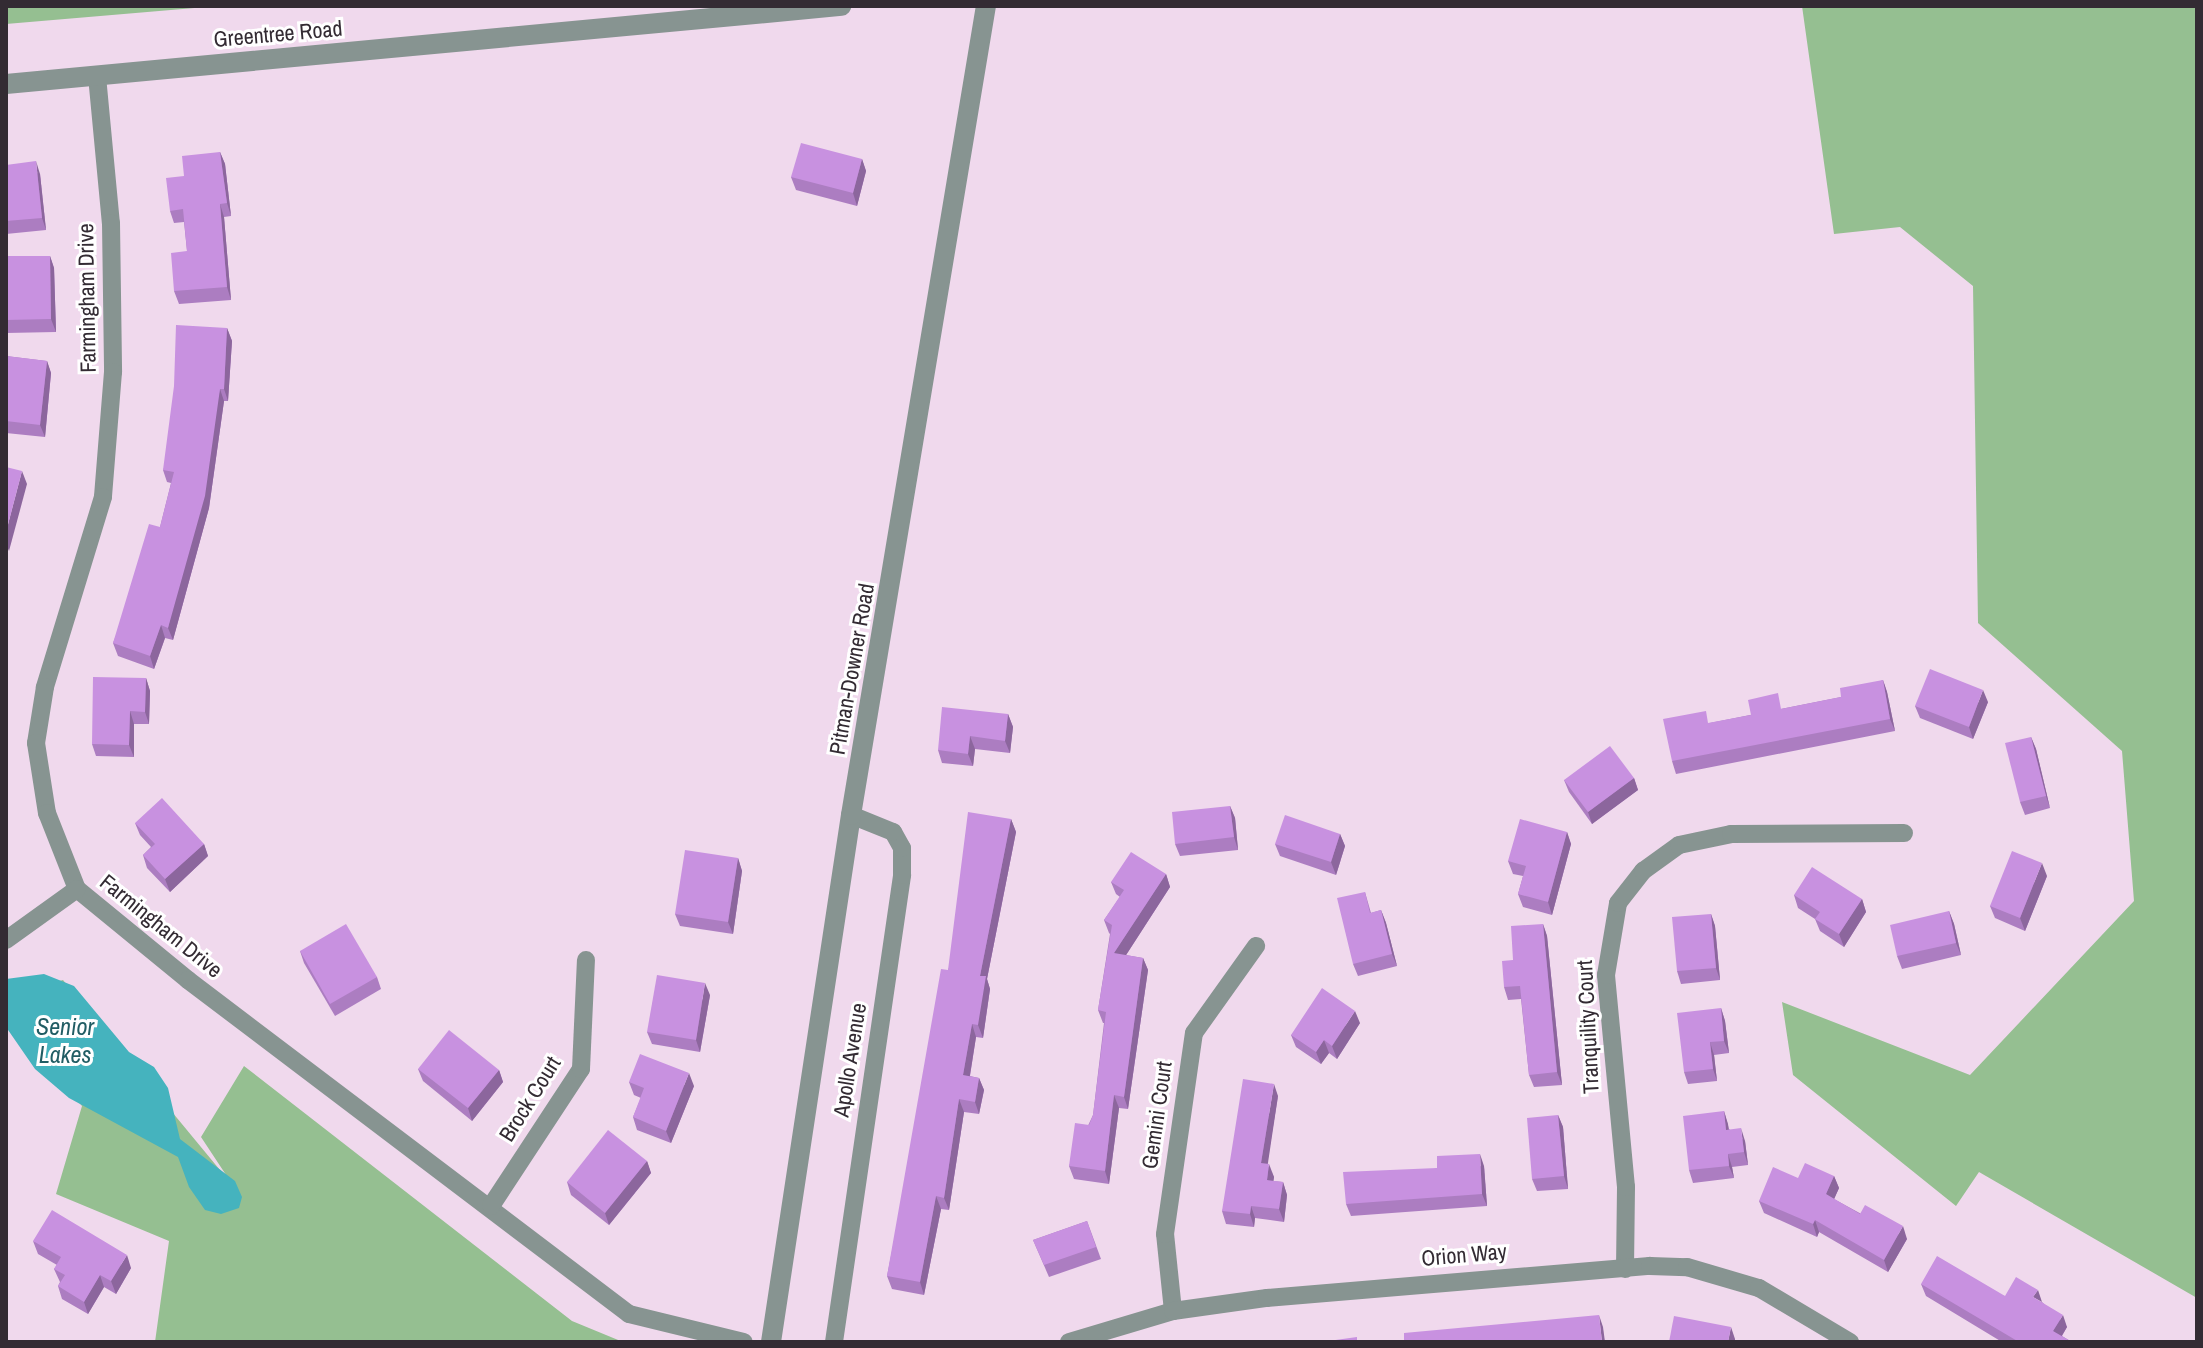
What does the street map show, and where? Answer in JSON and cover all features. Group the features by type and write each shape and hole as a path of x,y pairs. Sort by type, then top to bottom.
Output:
{"street":[{"name":"Greentree Road","path":"6,84 841,6"},
{"name":"Pitman-Downer Road","path":"771,1342 851,815 986,6"},
{"name":"Farmingham Drive","path":"97,76 111,223 113,372 103,497 45,687 36,743 47,813 77,889 188,980 491,1206 629,1314 744,1342"},
{"name":"Apollo Avenue","path":"834,1342 902,875 902,848 893,832 851,815"},
{"name":"Tranquility Court","path":"1625,1269 1626,1187 1606,975 1618,903 1643,871 1679,845 1731,834 1904,833"},
{"path":"6,940 77,889"},
{"name":"Gemini Court","path":"1173,1311 1165,1234 1194,1033 1256,946"},
{"name":"Brock Court","path":"491,1206 581,1069 586,960"},
{"name":"Orion Way","path":"1069,1342 1173,1311 1478,1278 1687,1267 1759,1288 1850,1342"}],"green space":[{"path":"6,6 218,6 6,24"},
{"path":"1802,6 2197,6 2197,1298 1979,1172 1956,1206 1793,1075 1782,1002 1970,1075 2134,901 2122,751 1978,623 1973,286 1900,227 1834,234"},
{"path":"63,980 234,1187 201,1137 244,1066 572,1321 623,1342 155,1342 169,1241 56,1194 82,1106 6,1021 6,996"}],"water":[{"name":"Senior Lakes","path":"44,974 74,986 129,1052 154,1067 168,1088 180,1139 235,1181 242,1197 239,1208 221,1214 205,1210 189,1187 178,1157 69,1098 35,1069 6,1027 6,979"}],"building":[{"path":"801,143 862,159 853,193 791,177"},
{"path":"220,152 227,203 220,204 227,287 174,291 171,253 187,251 183,209 170,211 166,178 184,176 182,156"},
{"path":"36,161 42,218 6,221 6,165"},
{"path":"6,256 50,256 51,319 6,320"},
{"path":"176,325 227,328 224,389 220,389 205,496 168,628 161,625 150,656 113,643 149,524 160,527 174,472 163,470 174,386"},
{"path":"6,356 47,361 40,425 6,421"},
{"path":"6,467 22,471 6,532"},
{"path":"1930,669 1983,690 1969,727 1915,706"},
{"path":"93,677 146,678 145,712 130,711 129,745 92,744"},
{"path":"1883,680 1890,719 1672,761 1663,719 1706,711 1708,723 1751,715 1748,700 1778,693 1781,709 1841,697 1840,688"},
{"path":"942,707 1008,714 1005,741 970,736 968,754 938,750"},
{"path":"2031,737 2046,796 2020,802 2005,743"},
{"path":"1610,746 1634,778 1588,812 1564,780"},
{"path":"162,798 204,844 165,879 143,855 155,844 135,823"},
{"path":"1230,806 1234,837 1175,844 1172,812"},
{"path":"968,812 1011,819 980,976 986,976 978,1025 972,1024 963,1075 979,1078 975,1102 959,1099 944,1198 936,1196 920,1282 887,1276 941,969 948,970"},
{"path":"1285,815 1340,834 1331,862 1275,844"},
{"path":"1520,819 1567,832 1548,902 1518,894 1526,866 1508,861"},
{"path":"685,850 738,858 728,922 675,914"},
{"path":"2012,851 2042,863 2020,918 1990,906"},
{"path":"1131,852 1166,874 1114,953 1143,958 1124,1097 1114,1095 1105,1171 1069,1166 1075,1123 1089,1125 1093,1115 1106,1012 1098,1010 1112,925 1104,920 1124,890 1111,882"},
{"path":"1812,867 1862,899 1839,934 1815,919 1820,912 1794,895"},
{"path":"1365,892 1370,913 1381,910 1392,954 1353,964 1337,898"},
{"path":"1949,911 1956,943 1897,956 1890,925"},
{"path":"1711,914 1716,968 1677,971 1672,917"},
{"path":"346,924 377,977 330,1004 300,951"},
{"path":"1543,924 1557,1072 1529,1075 1520,986 1504,987 1502,961 1513,960 1511,926"},
{"path":"657,975 705,983 696,1040 647,1032"},
{"path":"1322,988 1355,1011 1332,1046 1324,1040 1316,1052 1291,1035"},
{"path":"1721,1008 1724,1041 1710,1042 1713,1069 1684,1072 1677,1013"},
{"path":"449,1030 499,1070 468,1108 418,1069"},
{"path":"640,1054 689,1073 666,1131 633,1117 644,1088 629,1082"},
{"path":"1243,1079 1274,1084 1261,1163 1269,1164 1267,1180 1283,1182 1279,1209 1251,1206 1250,1214 1222,1211"},
{"path":"1724,1111 1726,1130 1741,1128 1744,1152 1728,1154 1729,1166 1689,1170 1683,1116"},
{"path":"1558,1115 1564,1176 1532,1179 1527,1118"},
{"path":"608,1130 647,1161 605,1213 567,1182"},
{"path":"1480,1154 1482,1194 1346,1204 1343,1172 1437,1168 1437,1156"},
{"path":"1805,1163 1834,1176 1826,1194 1860,1214 1865,1205 1903,1226 1884,1260 1815,1220 1813,1224 1759,1201 1773,1167 1798,1178"},
{"path":"52,1210 127,1255 111,1281 100,1275 84,1302 58,1286 65,1275 54,1269 61,1257 33,1241"},
{"path":"1087,1221 1096,1247 1044,1265 1033,1240"},
{"path":"1937,1256 2005,1296 2016,1277 2038,1290 2033,1297 2063,1315 2053,1331 2072,1342 2019,1342 1921,1284"},
{"path":"1599,1315 1602,1342 1404,1342 1404,1333"},
{"path":"1674,1316 1731,1327 1728,1342 1669,1342"},
{"path":"1357,1337 1357,1342 1321,1342"}]}
